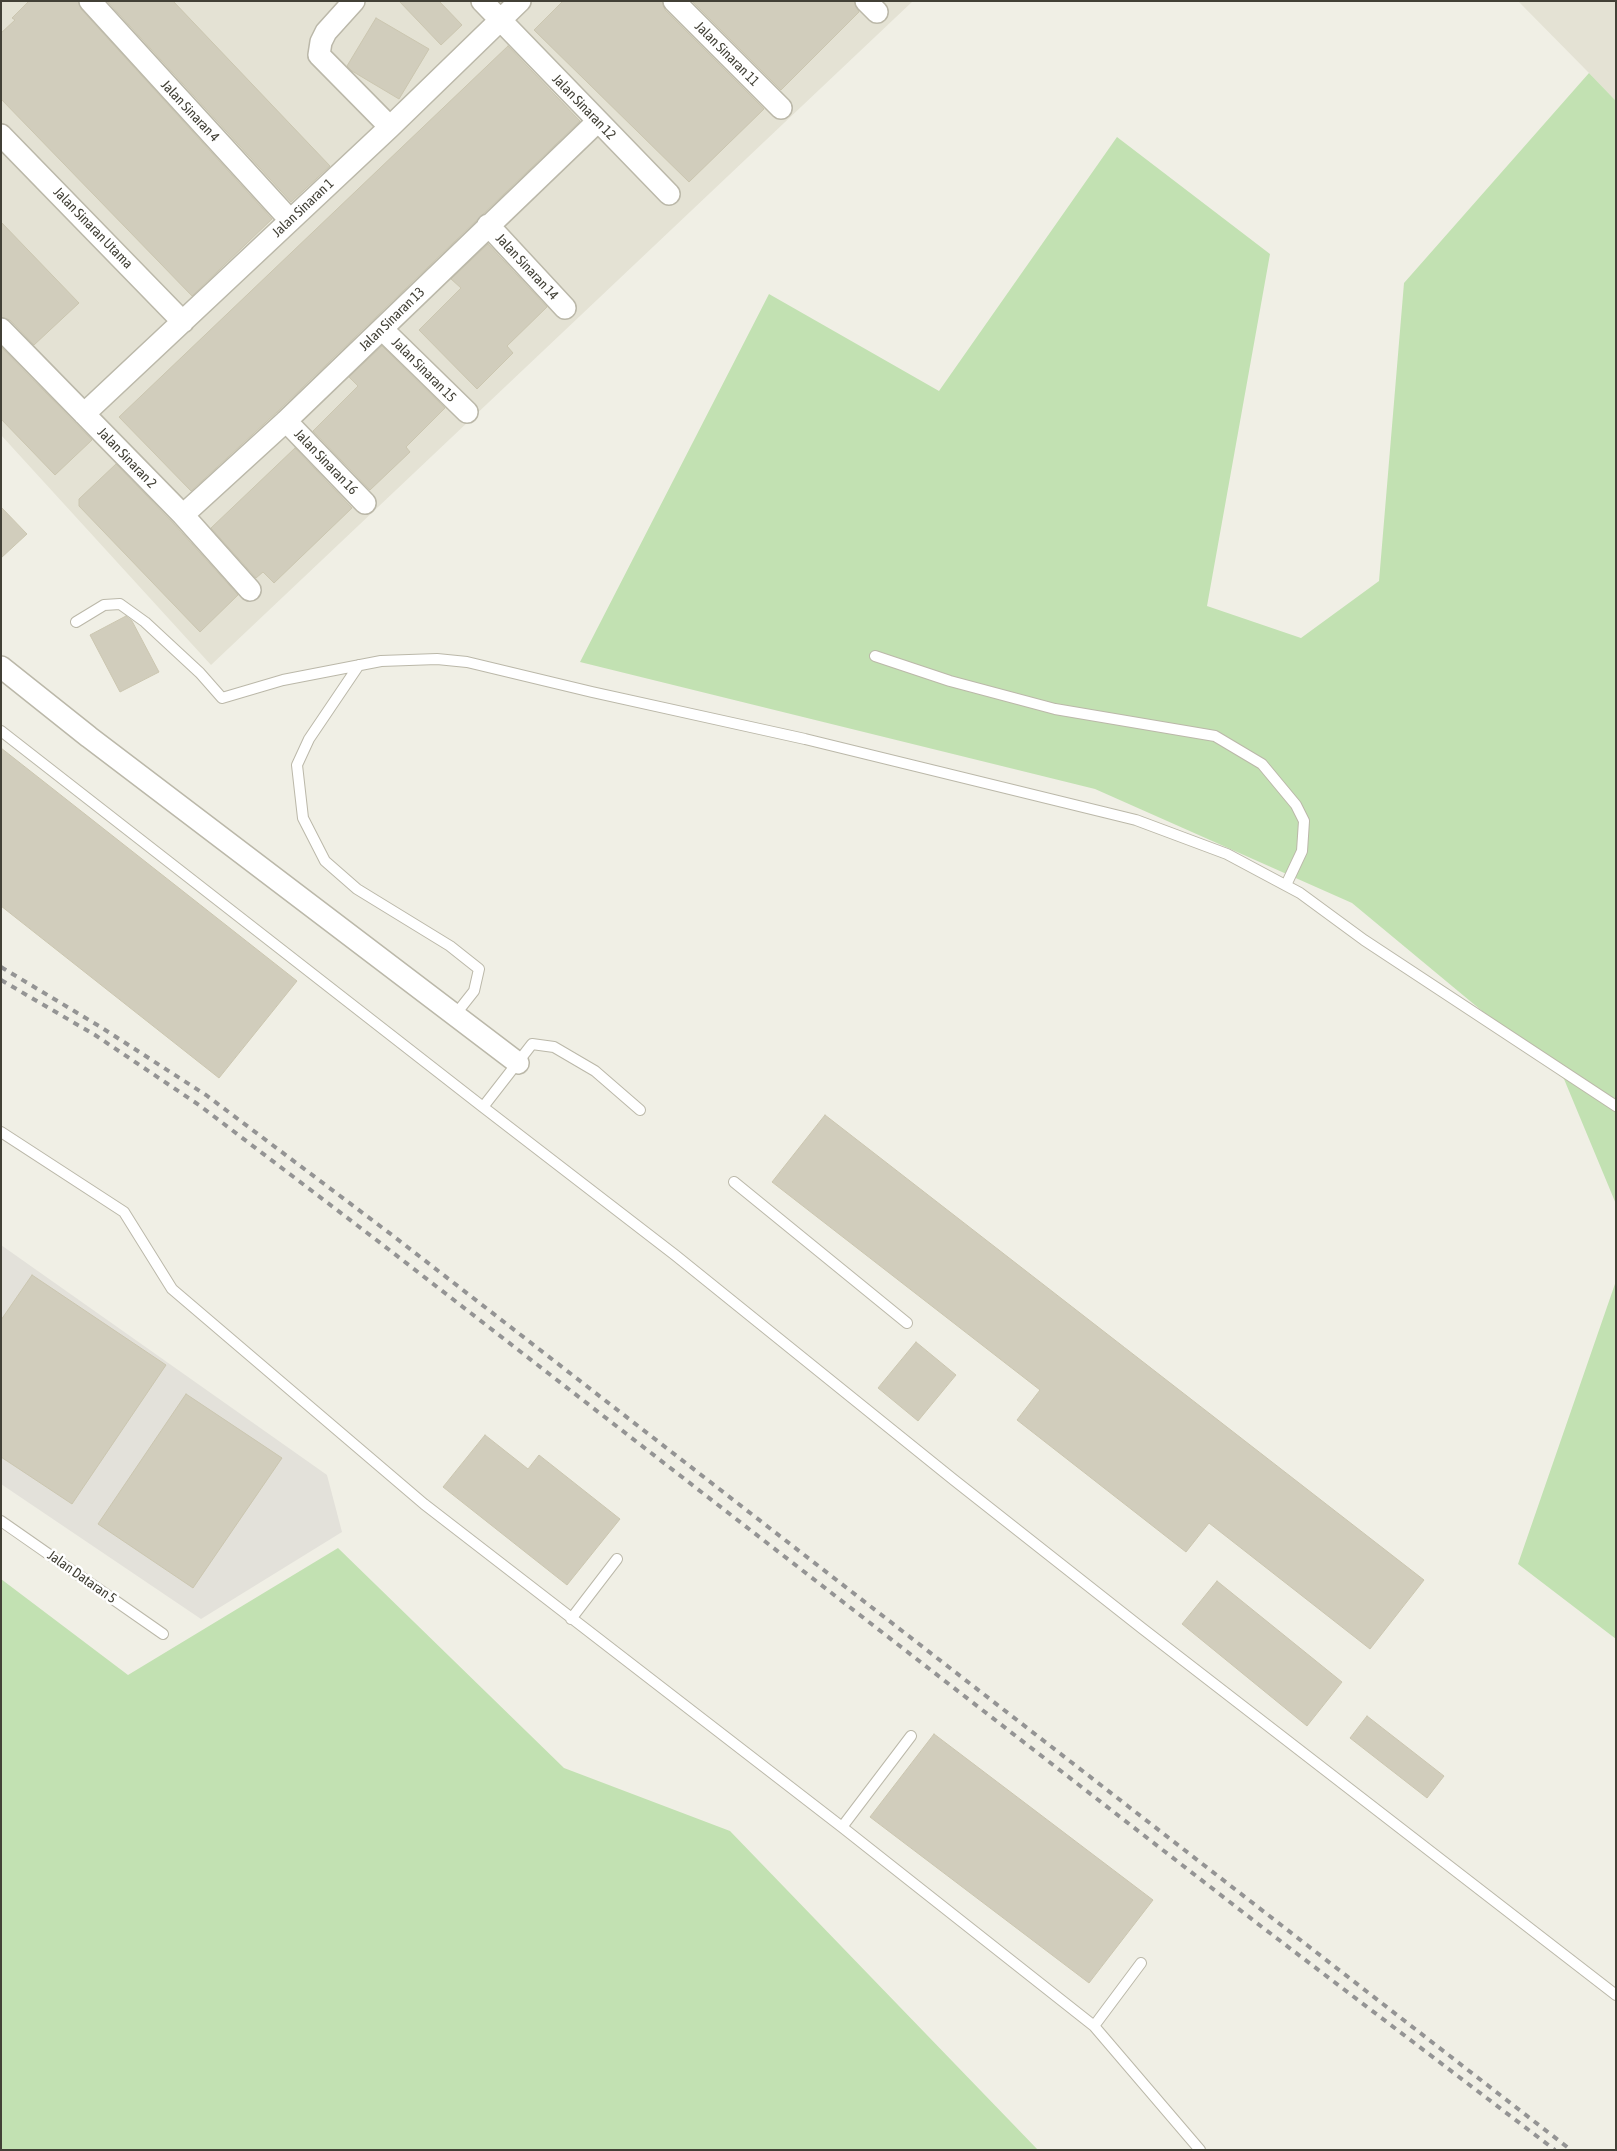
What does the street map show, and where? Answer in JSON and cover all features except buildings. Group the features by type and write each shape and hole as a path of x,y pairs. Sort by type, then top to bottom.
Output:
{"street":[{"name":"Jalan Sinaran 4","path":"90,1 290,220"},
{"path":"354,1 326,32 321,42 319,55 390,127"},
{"name":"Jalan Sinaran 12","path":"482,1 669,194"},
{"name":"Jalan Sinaran 1","path":"84,414 390,127 520,1"},
{"name":"Jalan Sinaran 11","path":"674,1 780,108"},
{"name":"Jalan Sinaran 13","path":"183,515 286,421 598,121"},
{"name":"Jalan Sinaran Utama","path":"1,135 183,322"},
{"name":"Jalan Sinaran 14","path":"488,225 565,308"},
{"name":"Jalan Sinaran 2","path":"1,329 183,515 250,590"},
{"name":"Jalan Sinaran 15","path":"382,329 466,412"},
{"name":"Jalan Sinaran 16","path":"286,421 365,502"},
{"path":"1,667 89,737 518,1063"}],"lane":[{"path":"76,622 104,606 120,604 144,622 200,673 222,698 283,680 399,659 467,662 824,743 1136,820 1228,854 1300,893 1364,940 1616,1106"},
{"path":"875,656 950,681 1055,709 1215,736 1262,764 1296,805 1304,821 1302,851 1286,885"},
{"path":"359,665 309,739 297,765 303,818 325,861 356,889 450,946 479,969 474,990 455,1015"},
{"path":"1,731 675,1255 946,1474 1150,1635 1616,1994"},
{"path":"483,1107 532,1044 554,1047 595,1071 640,1110"},
{"path":"1,1132 124,1212 172,1289 424,1504 842,1827 1094,2026 1200,2150"},
{"path":"734,1182 906,1323"},
{"name":"Jalan Dataran 5","path":"1,1521 163,1634"},
{"path":"571,1618 616,1559"},
{"path":"842,1827 910,1736"},
{"path":"1094,2026 1141,1963"}],"shaded area":[{"path":"1,1 913,1 211,665 1,435"},
{"path":"1518,1 1616,1 1616,101 1589,73"},
{"path":"1,1245 327,1475 342,1532 201,1619 1,1484"}],"green space":[{"path":"1589,73 1616,101 1616,1204 1564,1079 1352,903 1095,789 580,662 769,294 939,391 1117,137 1270,254 1207,606 1301,638 1379,581 1404,283"},
{"path":"1616,1281 1616,1639 1518,1564"},
{"path":"338,1548 564,1768 730,1831 1038,2150 1,2150 1,1579 128,1675"}],"railway":[{"path":"1,967 99,1026 206,1095 392,1235 1571,2150"},
{"path":"1,980 95,1035 199,1105 383,1245 1262,1927 1555,2150"}]}
